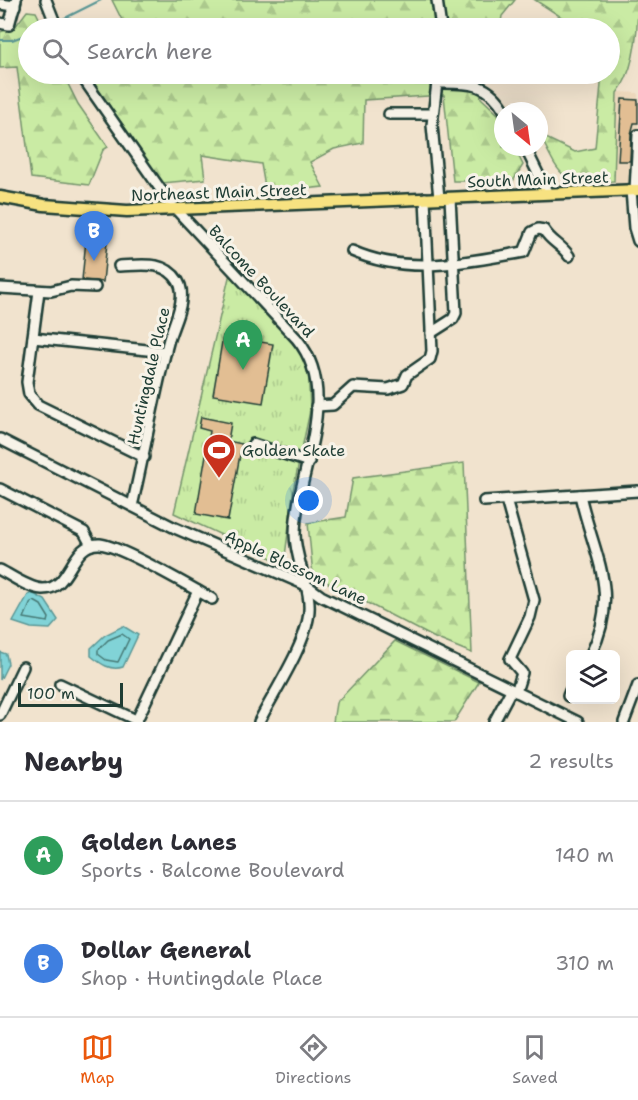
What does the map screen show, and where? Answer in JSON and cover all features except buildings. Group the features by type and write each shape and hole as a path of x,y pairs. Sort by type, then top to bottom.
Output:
{"main road":[{"name":"South Main Street","path":"445,198 635,190"},
{"name":"Northeast Main Street","path":"0,197 93,210 177,210 445,198"}],"street":[{"path":"46,0 53,18"},
{"path":"437,0 440,18"},
{"path":"0,4 15,3 9,25 0,23"},
{"name":"Balcome Boulevard","path":"87,84 177,210 302,345 315,377 316,406 309,462 295,532 297,557 310,604 306,628 259,722"},
{"path":"431,333 453,319 456,314 445,198 433,155 432,114 436,84"},
{"path":"468,84 486,89 499,102"},
{"path":"389,114 432,114"},
{"path":"638,135 634,228 638,242"},
{"path":"529,156 547,192"},
{"path":"316,406 333,405 353,387 388,389 403,384 407,375 430,359 431,333 425,198"},
{"path":"352,251 366,257 427,267 524,252 532,232 538,229 544,230 550,241 564,248 569,256"},
{"name":"Huntingdale Place","path":"119,266 146,264 164,267 180,283 182,299 166,352 132,506"},
{"path":"0,288 51,291 71,286 95,287"},
{"path":"39,291 27,382 29,394 38,405 144,458"},
{"path":"33,338 166,352"},
{"name":"Apple Blossom Lane","path":"0,439 132,506 306,585 321,596 578,722"},
{"path":"253,444 309,462"},
{"path":"0,489 84,532 91,545"},
{"path":"484,501 638,491"},
{"path":"579,495 606,592 604,624 593,650"},
{"path":"494,722 513,691 521,672 510,659 532,611 534,595 506,500"},
{"path":"0,570 34,587 51,587 60,583 78,555 91,545 101,544 120,551 212,599"},
{"path":"60,684 136,721 198,591"},
{"path":"0,715 23,667"},
{"path":"624,722 638,685"}],"shaded area":[{"path":"617,92 638,93 638,183 614,185"}],"green space":[{"path":"112,0 515,0 502,18 121,18"},
{"path":"535,0 638,0 632,61 617,93 614,181 574,180 559,171 548,150 548,139 575,152 595,148 601,84 620,84 620,18 563,18"},
{"path":"27,11 36,12 39,18 22,18"},
{"path":"18,23 18,75 17,67 0,68 0,32 15,27"},
{"path":"19,84 68,84 78,104 108,147 103,150 89,185 31,178"},
{"path":"95,84 479,84 481,98 494,110 494,156 518,156 523,165 513,181 453,181 444,95 364,100 363,143 334,149 310,162 323,187 266,193 261,164 202,155 205,179 162,183"},
{"path":"230,273 308,361 310,411 294,486 284,564 174,513"},
{"path":"464,463 472,653 435,638 313,575 308,523 346,517 353,478"},
{"path":"395,641 479,682 454,722 333,722 336,703"}],"water":[{"path":"32,593 45,600 58,620 50,629 31,628 13,622 28,595"},
{"path":"123,626 138,635 123,667 110,667 91,656 91,648 105,635"},
{"path":"0,652 6,654 8,664 0,680"}],"waterway":[{"path":"65,18 101,0"},
{"path":"0,40 18,38"}],"place":[{"name":"Dollar General","path":"94,261"},
{"name":"Golden Lanes","path":"243,370"},
{"name":"Golden Skate","path":"219,479"}]}
